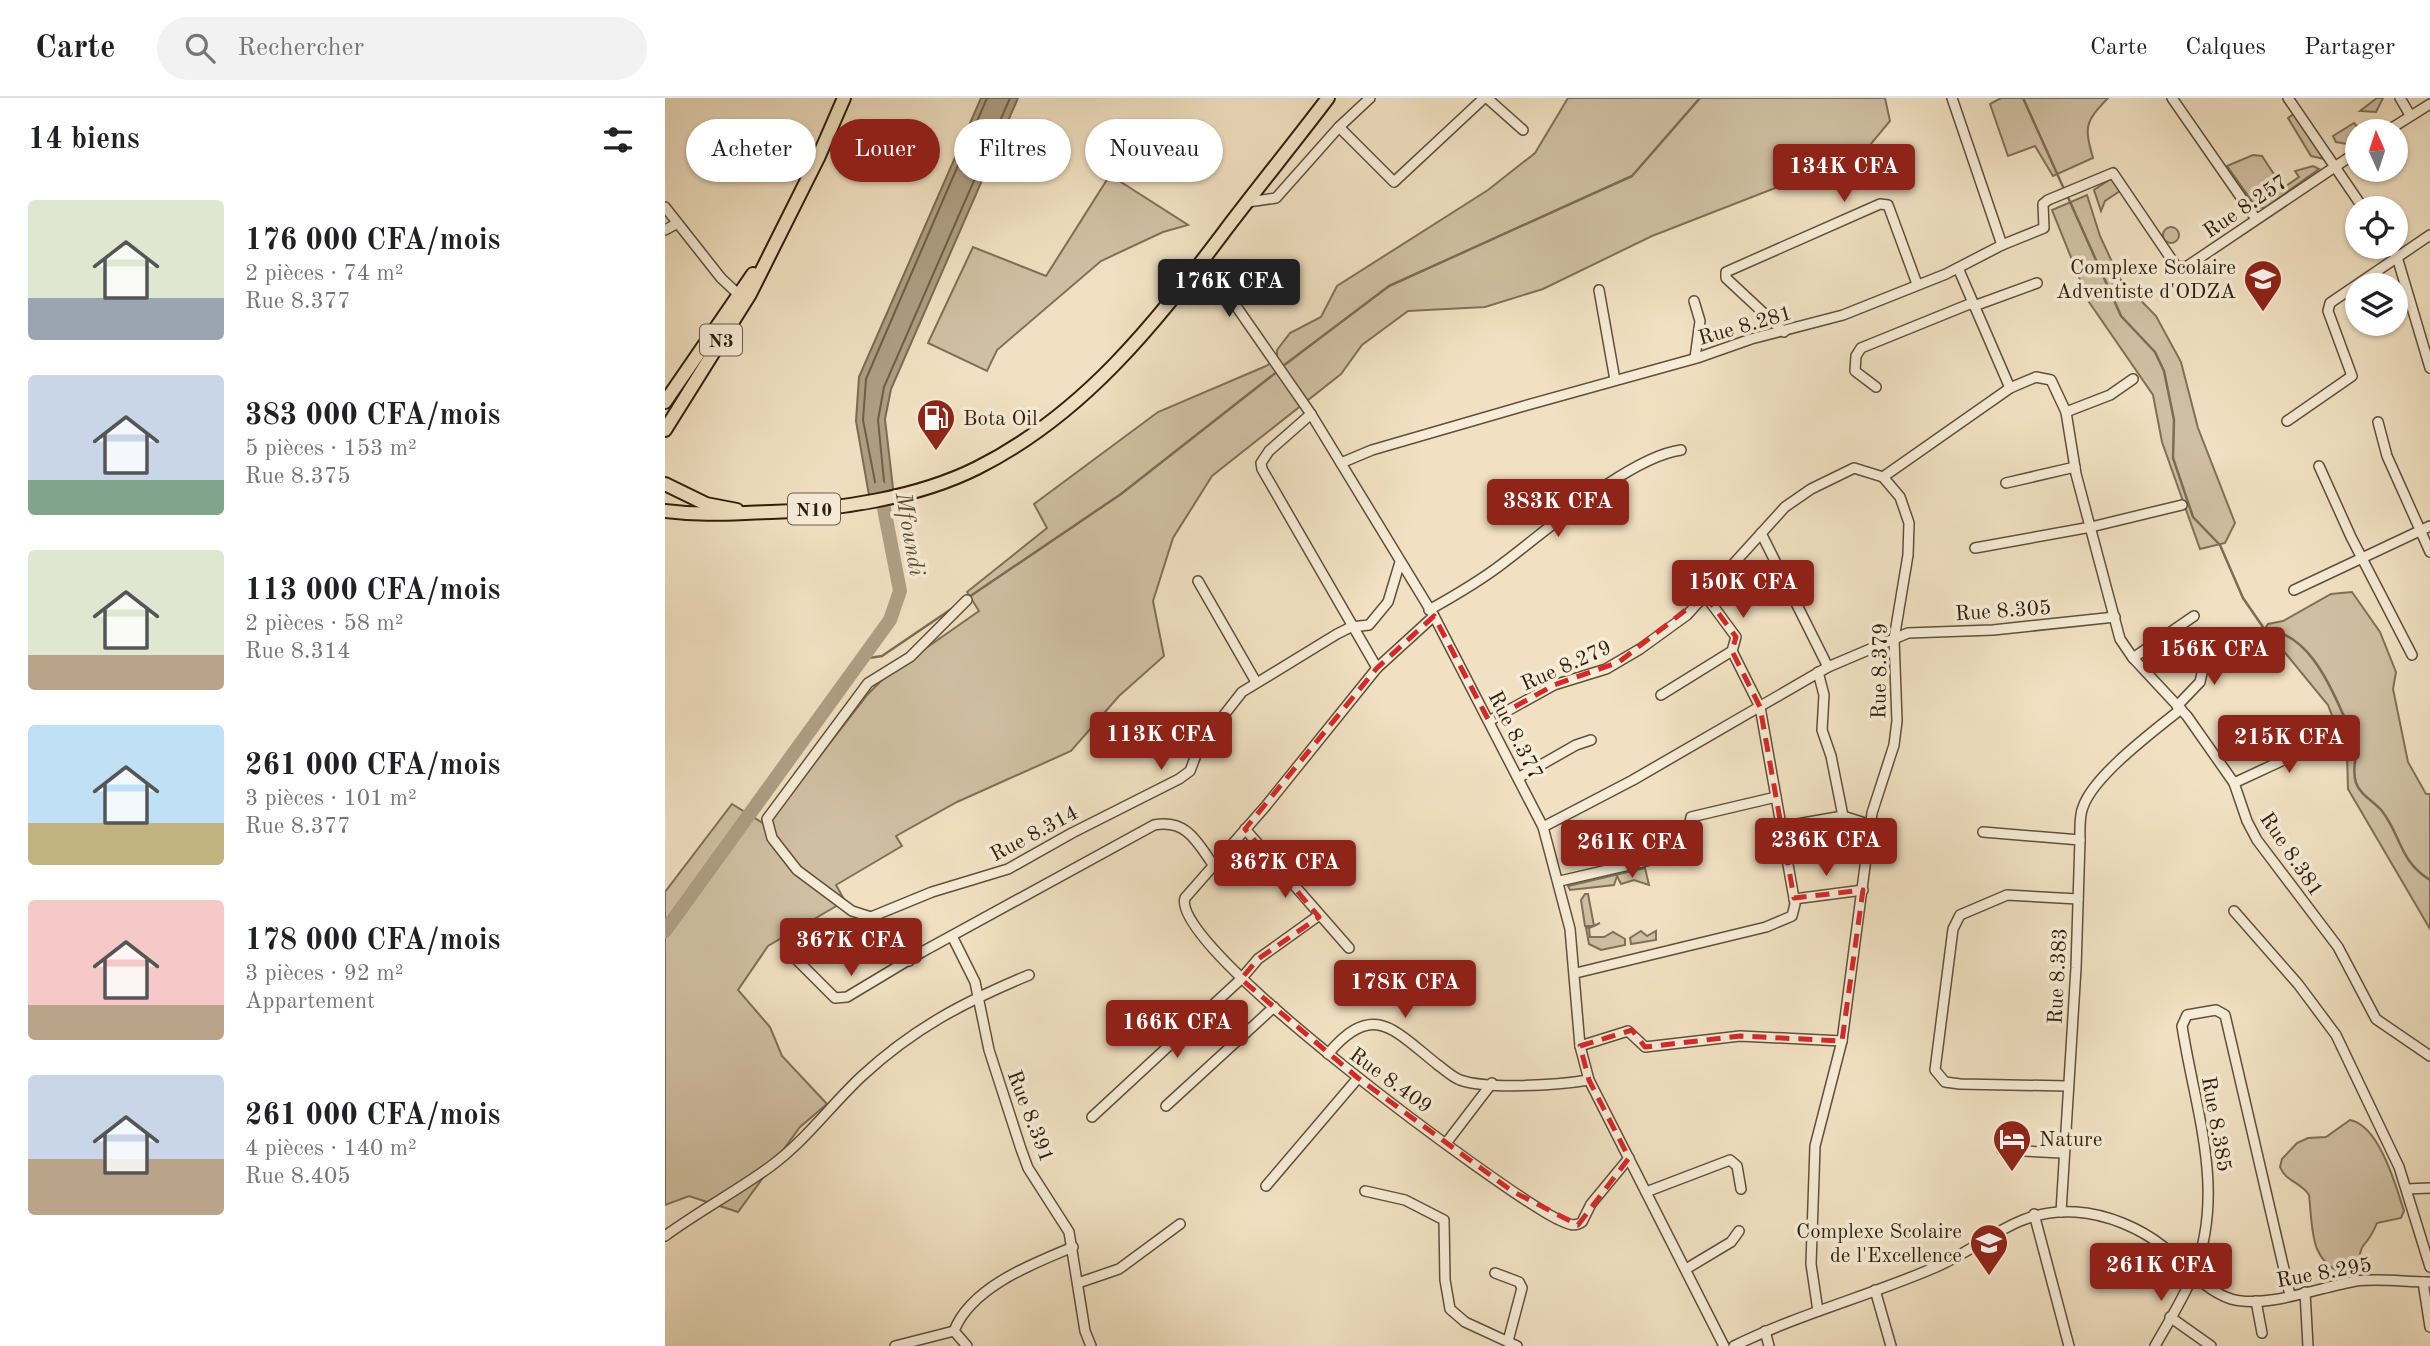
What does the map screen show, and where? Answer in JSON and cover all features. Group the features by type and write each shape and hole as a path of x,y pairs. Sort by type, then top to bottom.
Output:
{"highway":[{"name":"N3","path":"665,430 750,294 818,158 844,98"},
{"name":"N10","path":"665,511 705,516 826,508 894,496 974,469 1063,412 1121,360 1204,260 1328,98"},
{"name":"N3","path":"665,402 771,248"},
{"name":"N10","path":"665,484 706,504 758,512"}],"street":[{"path":"1248,202 1276,198 1339,127 1370,98"},
{"path":"1339,127 1394,182 1486,98 1523,130"},
{"path":"1952,98 2003,245"},
{"path":"2172,98 2256,219"},
{"path":"2288,98 2355,196"},
{"path":"2400,98 2410,115"},
{"path":"2404,119 2430,104"},
{"name":"Rue 8.257","path":"2113,173 2176,266 2181,268 2345,160"},
{"name":"Rue 8.281","path":"1341,464 1372,450 1695,358 1751,339 1843,315 1958,268 2044,228 2043,204 2048,200 2113,173"},
{"path":"1784,332 1726,278 1726,272 1880,204 1888,205 1917,284"},
{"path":"665,207 676,224 738,294"},
{"path":"665,230 676,224"},
{"path":"2408,250 2430,235"},
{"path":"2287,421 2352,376 2327,306 2394,259"},
{"path":"2398,259 2430,368"},
{"name":"Rue 8.377","path":"1204,260 1311,414 1431,613 1543,827 1560,881 1576,973 1580,1046 1589,1080 1724,1346"},
{"path":"1958,268 2010,388"},
{"path":"1876,387 1855,371 1856,356 1861,348 1973,304 2037,283"},
{"path":"1599,290 1615,380"},
{"path":"1694,301 1700,321 1695,358"},
{"path":"1883,477 2010,388 2036,377 2051,380 2066,412 2110,395 2133,379"},
{"name":"Rue 8.381","path":"2066,412 2075,467 2120,639 2133,658 2179,707 2234,783 2246,821 2257,840 2338,947 2371,1012 2381,1024 2430,1056"},
{"path":"1311,414 1263,457 1262,469 1377,668"},
{"path":"2378,422 2387,456 2425,528 2430,552"},
{"name":"Rue 8.409","path":"1629,1158 1591,1205 1582,1222 1572,1225 1512,1191 1358,1078 1241,979 1221,960 1183,904 1377,668 1431,613 1484,577 1560,519 1651,458 1681,450"},
{"path":"2319,466 2412,655"},
{"path":"2006,483 2075,467"},
{"name":"Rue 8.279","path":"1489,721 1554,685 1619,662 1687,615 1792,502 1846,471 1861,468 1883,477"},
{"name":"Rue 8.379","path":"1818,1311 1811,1254 1815,1146 1842,1041 1871,825 1877,793 1895,733 1898,699 1894,639 1909,555 1909,523 1900,496 1883,477"},
{"path":"1975,548 2091,527 2182,505"},
{"path":"2294,590 2425,528"},
{"path":"1761,533 1828,667"},
{"name":"Rue 8.314","path":"871,917 922,895 1008,869 1179,779 1190,771 1199,747 1227,709 1256,682 1351,627 1369,625 1388,602 1399,562"},
{"path":"1198,581 1256,682"},
{"path":"1661,695 1732,651 1736,637 1705,595"},
{"path":"909,961 871,917 852,911 797,870 772,838 767,819 868,683 910,657 967,600"},
{"path":"2133,658 2195,616"},
{"name":"Rue 8.305","path":"1543,827 1818,672 1894,639 1918,632 1967,632 2115,617"},
{"name":"Rue 8.383","path":"2061,1212 2081,811 2088,797 2120,761 2179,707 2200,682 2207,644 2210,638 2221,634"},
{"path":"1576,973 1782,923 1792,916 1794,899 1760,707 1732,651"},
{"path":"1818,672 1824,695 1822,730 1831,756 1843,816"},
{"path":"2234,783 2331,738"},
{"path":"1518,778 1576,745 1591,740"},
{"path":"1560,881 1685,852 1691,817 1776,797"},
{"path":"1780,827 1843,816 1871,825"},
{"path":"797,960 835,998 847,997 1154,825 1168,822 1188,830 1214,866"},
{"path":"1245,830 1349,948"},
{"path":"1983,832 2080,840"},
{"path":"1794,899 1863,891"},
{"path":"2067,1086 1960,1084 1945,1082 1935,1070 1953,929 1960,915 2007,895 2078,899"},
{"path":"2234,911 2298,984 2336,1035 2407,1189 2430,1266"},
{"path":"1092,1117 1241,979 1258,959 1318,916"},
{"name":"Rue 8.391","path":"952,936 968,965 1000,1090 1028,1168 1063,1219 1073,1247 1085,1331 1091,1346"},
{"path":"665,1236 771,1166 831,1112 859,1079 912,1035 940,1016 978,996 1029,975"},
{"path":"1166,1107 1274,1007"},
{"name":"Rue 8.385","path":"2155,1346 2193,1274 2207,1224 2210,1185 2183,1019 2187,1015 2216,1010 2225,1015 2290,1295"},
{"path":"1328,1054 1356,1026 1385,1026 1453,1076 1492,1083 1558,1084 1589,1080"},
{"path":"1580,1046 1628,1031 1645,1047 1740,1036 1842,1041"},
{"path":"1266,1186 1358,1078"},
{"path":"1447,1142 1492,1083"},
{"path":"2002,1150 2062,1153"},
{"path":"1646,1192 1730,1160 1737,1166 1741,1189"},
{"path":"2407,1189 2430,1188"},
{"path":"1365,1191 1405,1200 1444,1220 1445,1280 1450,1309 1465,1322 1512,1343 1522,1288 1519,1282 1495,1273"},
{"name":"Rue 8.295","path":"1734,1346 1765,1331 1936,1267 2019,1219 2034,1214 2061,1212 2095,1215 2128,1226 2162,1246 2193,1274 2230,1298 2256,1301 2364,1280 2426,1282"},
{"path":"2034,1214 2069,1346"},
{"path":"1077,1283 1119,1269 1180,1224"},
{"path":"1686,1269 1731,1242 1739,1231"},
{"path":"954,1331 961,1313 998,1284 1073,1247"},
{"path":"2426,1282 2430,1327"},
{"path":"1875,1290 1891,1346"},
{"path":"2305,1292 2308,1346"},
{"path":"2256,1301 2262,1333"},
{"path":"2170,1317 2211,1346"},
{"path":"895,1346 954,1331"},
{"path":"954,1331 967,1346"},
{"path":"1765,1331 1769,1346"}],"highlighted area":[{"path":"1705,595 1736,637 1732,651 1760,707 1794,898 1863,890 1842,1041 1740,1036 1645,1047 1632,1030 1580,1046 1589,1080 1629,1158 1578,1225 1512,1191 1358,1078 1241,979 1258,959 1319,917 1245,829 1377,668 1434,616 1489,721 1554,685 1619,662"}],"shaded area":[{"path":"1568,98 1885,98 1890,121 1870,145 1834,165 1652,236 1543,289 1485,307 1408,311 1362,345 1341,374 1212,476 1173,538 1153,601 1164,656 1119,696 1071,751 957,802 896,836 902,846 836,885 845,901 768,946 738,990 770,1027 782,1056 827,1104 800,1127 738,1212 689,1196 665,1205 665,892 732,804 766,825 868,694 886,676 979,611 967,592 1047,528 1034,504 1158,412 1277,359 1277,350 1290,333 1321,317 1337,286 1488,190 1535,153"},
{"path":"2001,98 2108,98 2088,125 2093,158 2053,176 2035,146 2008,156 1990,104"},
{"path":"2377,98 2383,98 2376,112 2360,111"},
{"path":"2295,113 2324,159 2311,156 2288,118"},
{"path":"2345,129 2345,144 2336,142 2333,136"},
{"path":"2253,155 2262,156 2283,188 2299,177 2295,171 2313,166 2319,169 2265,208 2256,207 2227,166"},
{"path":"2112,178 2120,191 2105,201 2101,211 2094,190"},
{"path":"1106,182 1121,182 1188,225 1163,232 1101,261 997,350 987,371 928,343 973,247 1046,276"},
{"path":"2087,195 2100,236 2120,279 2156,316 2181,362 2198,428 2235,523 2225,543 2200,549 2162,442 2153,395 2089,302 2052,210"},
{"path":"2171,227 2177,229 2177,241 2171,243 2165,241 2163,235 2165,229"},
{"path":"2352,592 2380,632 2396,672 2393,689 2408,762 2426,794 2430,794 2430,929 2348,789 2347,754 2350,739 2340,737 2328,705 2277,643 2265,639 2262,633 2268,624 2283,621 2331,594"},
{"path":"1645,868 1649,885 1634,880 1621,884 1617,876 1614,885 1570,890 1568,886"},
{"path":"1588,894 1594,926 1589,928 1590,937 1604,937 1613,932 1625,939 1625,945 1601,950 1589,944 1586,928 1593,926 1585,926 1581,900"},
{"path":"1641,931 1647,936 1656,931 1656,940 1631,944 1630,938"},
{"path":"2350,1120 2360,1124 2378,1144 2404,1211 2401,1218 2377,1223 2362,1248 2357,1264 2349,1270 2338,1271 2328,1265 2317,1249 2313,1237 2309,1195 2286,1176 2280,1167 2282,1159 2297,1143 2308,1138 2326,1137"}],"water":[{"path":"981,98 1018,98 1009,119 972,119"},
{"path":"954,160 954,182 981,182 891,389 885,419 894,497 870,501 856,421 859,377"}],"waterway":[{"path":"1283,366 1389,286 1632,176 1700,98"},
{"path":"2023,98 2064,189"},
{"path":"2067,195 2121,316 2155,352 2164,371 2174,420 2173,458 2193,517 2220,545 2243,598 2265,630 2279,632 2292,639 2322,672 2355,737 2354,773 2358,788 2382,811 2412,865 2430,880"},
{"path":"862,659 882,656 1121,494 1278,371"},
{"name":"Mfoundi","path":"665,931 890,620 900,591 880,488"}],"place":[{"name":"Complexe Scolaire Adventiste d'ODZA","path":"2263,313"},
{"name":"Bota Oil","path":"936,452"},
{"name":"Nature","path":"2012,1173"},
{"name":"Complexe Scolaire de l'Excellence","path":"1989,1277"}]}
